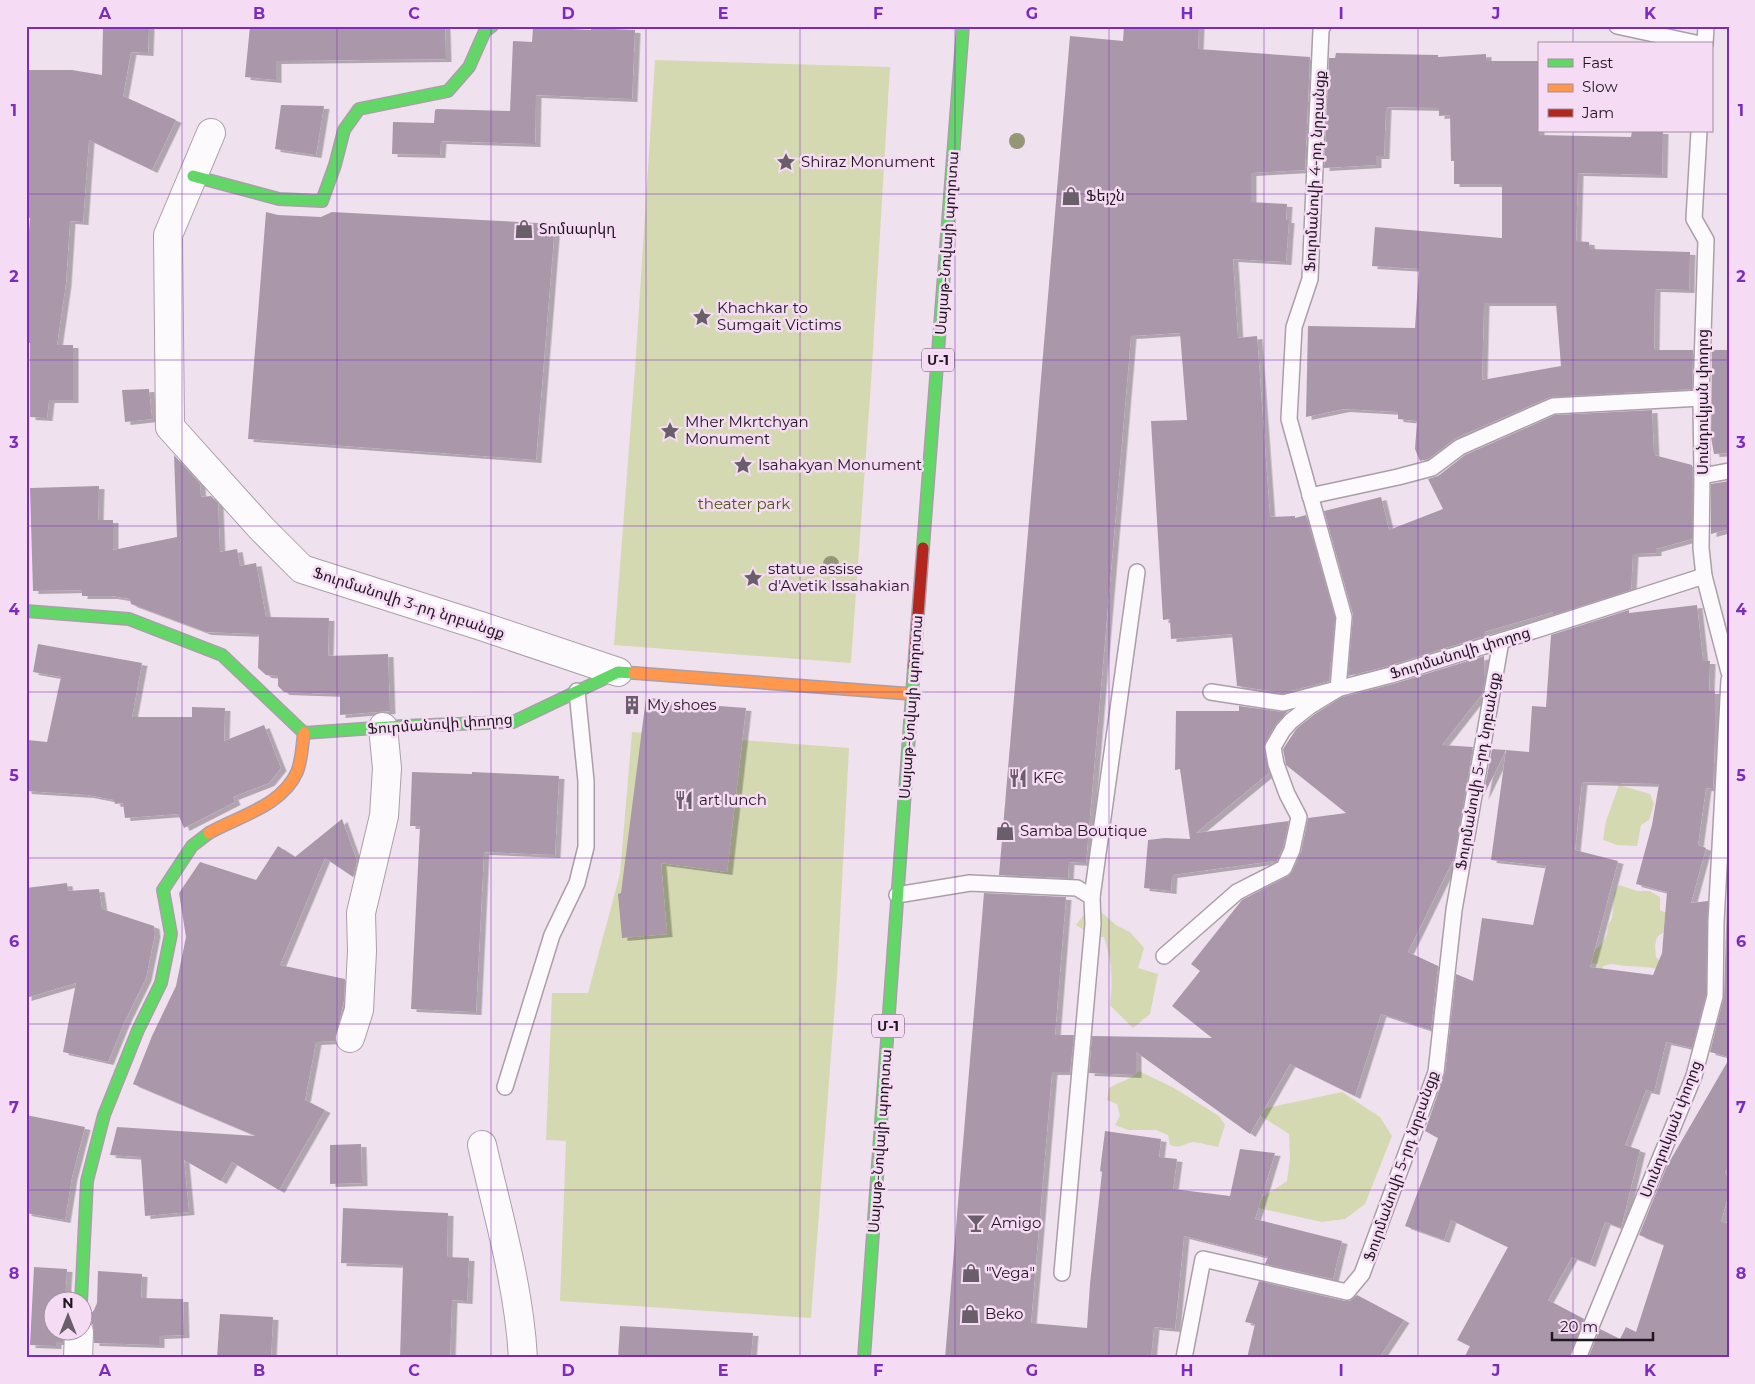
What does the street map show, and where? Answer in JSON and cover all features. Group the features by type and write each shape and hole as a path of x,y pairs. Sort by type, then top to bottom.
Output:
{"main road":[{"path":"193,176 279,200 322,201 335,165 344,130 360,109 448,91 469,67 485,31 492,26"},
{"name":"Սայաթ-Նովայի պողոտա","path":"864,1358 963,26"},
{"path":"26,611 129,619 222,655 304,733 297,774 278,796 252,813 221,826 195,843 163,890 171,934 161,983 138,1030 104,1115 87,1181 81,1292"},
{"name":"Ֆուրմանովի փողոց","path":"304,733 513,722 618,672 912,694"}],"street":[{"name":"Ֆուրմանովի 3-րդ նրբանցք","path":"211,133 168,235 170,427 262,529 302,569 618,672"},
{"path":"350,1038 359,1010 362,951 361,913 384,816 387,768 383,728"},
{"path":"482,1145 510,1264 522,1331 523,1358"},
{"path":"78,1358 79,1342"}],"lane":[{"name":"Ֆուրմանովի 4-րդ նրբանցք","path":"1323,26 1310,279 1294,327 1289,419 1344,618 1338,689"},
{"path":"1617,26 1691,42"},
{"path":"1705,42 1706,26"},
{"name":"Սունդուկյան փողոց","path":"1699,132 1694,219 1706,240 1701,398 1702,476 1700,548 1704,576 1729,672"},
{"path":"1310,496 1432,468 1460,447 1553,406 1701,398"},
{"path":"1702,476 1729,471"},
{"path":"1062,1273 1093,924 1092,897 1137,572"},
{"name":"Ֆուրմանովի փողոց","path":"1212,692 1283,703 1391,675 1704,576"},
{"name":"Ֆուրմանովի 5-րդ նրբանցք","path":"1184,1358 1203,1259 1347,1292 1362,1274 1436,1072 1454,910 1501,641"},
{"name":"Սունդուկյան փողոց","path":"1578,1358 1694,1076 1715,996 1717,912 1729,680"},
{"path":"1164,956 1237,892 1284,868 1292,850 1299,817 1287,794 1276,764 1273,746 1291,721 1310,706 1338,689"},
{"path":"505,1086 552,935 577,883 586,847 586,781 577,691"},
{"path":"897,895 970,883 1077,888 1092,897"}],"green space":[{"name":"theater park","path":"655,60 890,67 871,383 851,663 614,645 635,369"},
{"path":"632,732 849,748 837,977 811,1318 560,1301 566,1141 546,1140 552,993 588,993 620,874"},
{"path":"1619,785 1650,794 1654,804 1649,820 1641,825 1637,846 1617,845 1603,840 1606,821"},
{"path":"1619,885 1638,891 1650,891 1660,897 1660,910 1672,915 1664,932 1657,937 1655,946 1656,957 1661,962 1704,969 1709,979 1646,967 1612,964 1603,966 1597,988 1596,972 1598,964 1585,963 1601,945 1607,934 1608,925 1612,918 1614,893"},
{"path":"1092,904 1116,925 1130,932 1144,948 1138,968 1158,974 1150,1014 1133,1028 1110,1005 1111,971 1104,937 1095,937 1076,925"},
{"path":"1139,1071 1174,1088 1219,1116 1225,1125 1218,1147 1193,1142 1174,1146 1170,1145 1168,1135 1156,1130 1128,1130 1115,1125 1120,1116 1117,1104 1107,1100 1109,1088 1128,1079"},
{"path":"1342,1092 1380,1117 1392,1136 1365,1204 1345,1219 1322,1222 1249,1206 1287,1181 1290,1158 1289,1134 1253,1111"}],"building":[{"path":"103,26 149,26 148,53 131,52 123,96 176,120 152,170 89,140 83,222 70,221 66,283 57,345 73,345 73,400 49,400 47,418 30,417 30,343 26,343 26,270 30,218 26,218 26,70 72,70 102,75"},
{"path":"250,26 445,26 446,59 276,61 276,80 245,77"},
{"path":"1124,26 1199,26 1198,49 1310,57 1305,170 1251,173 1251,202 1287,204 1286,220 1289,220 1286,262 1233,259 1238,338 1257,336 1270,517 1295,516 1295,518 1306,515 1335,618 1329,681 1283,693 1237,686 1232,634 1171,639 1170,619 1163,620 1151,421 1187,420 1180,333 1131,336 1086,863 1069,862 1068,878 999,875 1070,36 1123,41"},
{"path":"533,27 635,30 632,99 536,95 535,144 441,141 440,155 392,154 393,122 434,123 435,110 437,109 510,111 513,41 532,42"},
{"path":"1336,53 1438,55 1438,57 1486,54 1486,61 1538,61 1539,135 1631,137 1632,132 1663,132 1662,175 1578,173 1576,241 1589,242 1590,249 1690,252 1689,290 1655,289 1654,350 1693,350 1692,389 1550,397 1456,438 1428,459 1420,461 1415,449 1417,421 1398,419 1398,412 1344,409 1306,417 1308,326 1415,328 1419,269 1372,266 1375,227 1502,238 1502,184 1454,184 1454,161 1451,161 1450,115 1439,116 1439,108 1386,107 1384,156 1376,156 1376,165 1324,168 1329,58 1335,58","holes":["1484,303 1556,303 1561,366 1482,380"]},
{"path":"281,105 324,106 316,155 275,149"},
{"path":"266,212 278,215 321,217 332,212 555,224 536,460 248,439"},
{"path":"1712,350 1729,350 1729,453 1714,454 1711,437"},
{"path":"149,389 152,419 125,422 122,390"},
{"path":"1652,410 1654,455 1692,465 1692,539 1656,549 1656,553 1633,554 1631,590 1553,615 1553,612 1484,632 1484,636 1388,666 1348,676 1353,615 1324,511 1381,497 1389,530 1443,509 1428,479 1438,476 1465,455 1555,415"},
{"path":"174,455 200,484 201,497 211,496 218,503 220,552 237,549 240,566 256,563 266,617 329,618 328,656 388,654 390,711 340,715 340,694 284,692 278,686 278,676 266,675 258,668 259,634 206,632 131,604 130,599 112,596 82,596 82,590 33,591 30,488 99,486 98,520 113,520 113,550 177,537"},
{"path":"1729,481 1729,529 1711,534 1711,484"},
{"path":"1697,605 1703,661 1710,661 1709,691 1715,691 1713,789 1706,788 1698,845 1706,848 1691,903 1708,901 1706,995 1692,1048 1666,1042 1654,1092 1646,1090 1625,1145 1640,1150 1621,1228 1605,1222 1590,1264 1572,1257 1548,1300 1584,1319 1569,1358 1464,1358 1470,1346 1457,1340 1508,1247 1451,1220 1444,1240 1405,1226 1438,1138 1425,1131 1445,1073 1456,974 1473,981 1482,918 1533,925 1546,866 1491,860 1506,750 1529,752 1532,706 1546,707 1551,635 1629,610 1629,613","holes":["1582,782 1659,784 1652,825 1636,884 1667,892 1662,953 1653,975 1590,967 1618,861 1575,850"]},
{"path":"38,644 142,663 132,717 192,717 192,707 225,708 224,741 264,725 281,768 269,783 233,797 235,802 184,828 178,814 125,818 123,803 115,804 114,800 88,795 26,791 28,740 47,742 61,677 33,672"},
{"path":"1484,656 1485,681 1482,694 1442,745 1473,747 1454,858 1408,952 1438,966 1431,1030 1381,1014 1355,1096 1290,1064 1250,1134 1136,1052 1136,1075 1089,1073 1092,1036 1212,1038 1172,1006 1200,971 1191,964 1242,900 1288,876 1292,872 1301,852 1308,818 1346,813 1286,765 1283,749 1297,728 1342,697 1393,684"},
{"name":"art lunch","path":"646,698 718,709 719,706 746,708 727,872 661,863 667,934 622,938 618,894 621,893"},
{"path":"1239,706 1282,712 1288,711 1276,724 1265,743 1264,749 1269,773 1196,833 1289,821 1283,847 1277,861 1271,864 1274,861 1172,875 1171,891 1144,888 1148,840 1165,838 1190,839 1180,769 1175,770 1176,711 1239,711"},
{"path":"1492,749 1506,750 1483,797"},
{"path":"412,772 472,774 472,772 559,776 555,855 484,852 476,1012 411,1009 420,826 410,826"},
{"path":"342,819 357,861 353,877 325,858 280,965 345,979 344,1000 335,1041 316,1042 305,1100 325,1110 279,1190 232,1162 221,1181 184,1160 189,1212 145,1216 141,1157 110,1155 117,1127 256,1136 133,1084 152,1036 176,986 186,937 179,893 200,862 256,880 278,846 295,857"},
{"path":"67,883 68,891 99,889 102,909 154,926 155,934 146,978 108,1062 63,1052 76,983 26,998 26,888"},
{"path":"984,893 1066,897 1055,1035 1074,1035 1070,1072 1052,1072 1031,1323 1087,1328 1105,1131 1161,1139 1159,1157 1177,1159 1173,1189 1230,1196 1240,1149 1275,1153 1255,1219 1342,1241 1333,1279 1265,1264 1268,1257 1184,1236 1175,1329 1154,1327 1151,1358 945,1358"},
{"path":"1727,899 1729,899 1729,1057 1710,1052 1724,996"},
{"path":"1729,1059 1729,1165 1725,1172 1729,1180 1729,1193 1721,1222 1729,1223 1729,1358 1588,1358 1600,1329 1620,1339 1626,1327 1636,1332 1664,1245 1639,1235 1667,1166"},
{"path":"26,1115 85,1127 72,1177 65,1220 26,1213"},
{"path":"361,1144 362,1183 330,1184 330,1145"},
{"path":"343,1208 448,1213 447,1257 469,1258 467,1301 452,1300 450,1358 400,1358 403,1265 341,1263"},
{"path":"34,1267 67,1269 66,1292 42,1292 42,1342 56,1342 56,1346 30,1345"},
{"path":"98,1271 142,1274 141,1298 183,1299 184,1335 159,1336 159,1345 94,1343 92,1312 97,1303"},
{"path":"1259,1281 1345,1301 1350,1301 1357,1295 1404,1320 1379,1358 1247,1358 1255,1324 1245,1322"},
{"path":"220,1314 273,1317 271,1358 217,1358"},
{"path":"620,1326 753,1333 751,1358 618,1358"}],"traffic: fast":[{"path":"193,176 279,199 322,201 335,165 344,130 359,109 448,91 469,67 485,31 492,26"},
{"path":"923,548 963,26"},
{"path":"26,611 129,619 222,655 304,733 403,726 513,722 618,672 634,673"},
{"path":"864,1358 914,667"},
{"path":"81,1292 87,1181 104,1115 138,1030 161,983 171,934 163,890 192,846 209,833"}],"traffic: slow":[{"path":"634,673 912,694"},
{"path":"209,833 259,809 290,784 299,767 304,733"}],"traffic: jam":[{"path":"914,667 923,548"}],"place":[{"name":"Shiraz Monument","path":"786,162"},
{"name":"Ֆեյշն","path":"1071,196"},
{"name":"Տոմսարկղ","path":"524,229"},
{"name":"Khachkar to Sumgait Victims","path":"702,317"},
{"name":"Mher Mkrtchyan Monument","path":"670,431"},
{"name":"Isahakyan Monument","path":"743,465"},
{"name":"statue assise d'Avetik Issahakian","path":"753,578"},
{"name":"My shoes","path":"632,705"},
{"name":"KFC","path":"1018,778"},
{"name":"art lunch","path":"684,800"},
{"name":"Samba Boutique","path":"1005,831"},
{"name":"Amigo","path":"976,1223"},
{"name":"\"Vega\"","path":"971,1273"},
{"name":"Beko","path":"970,1314"}]}
